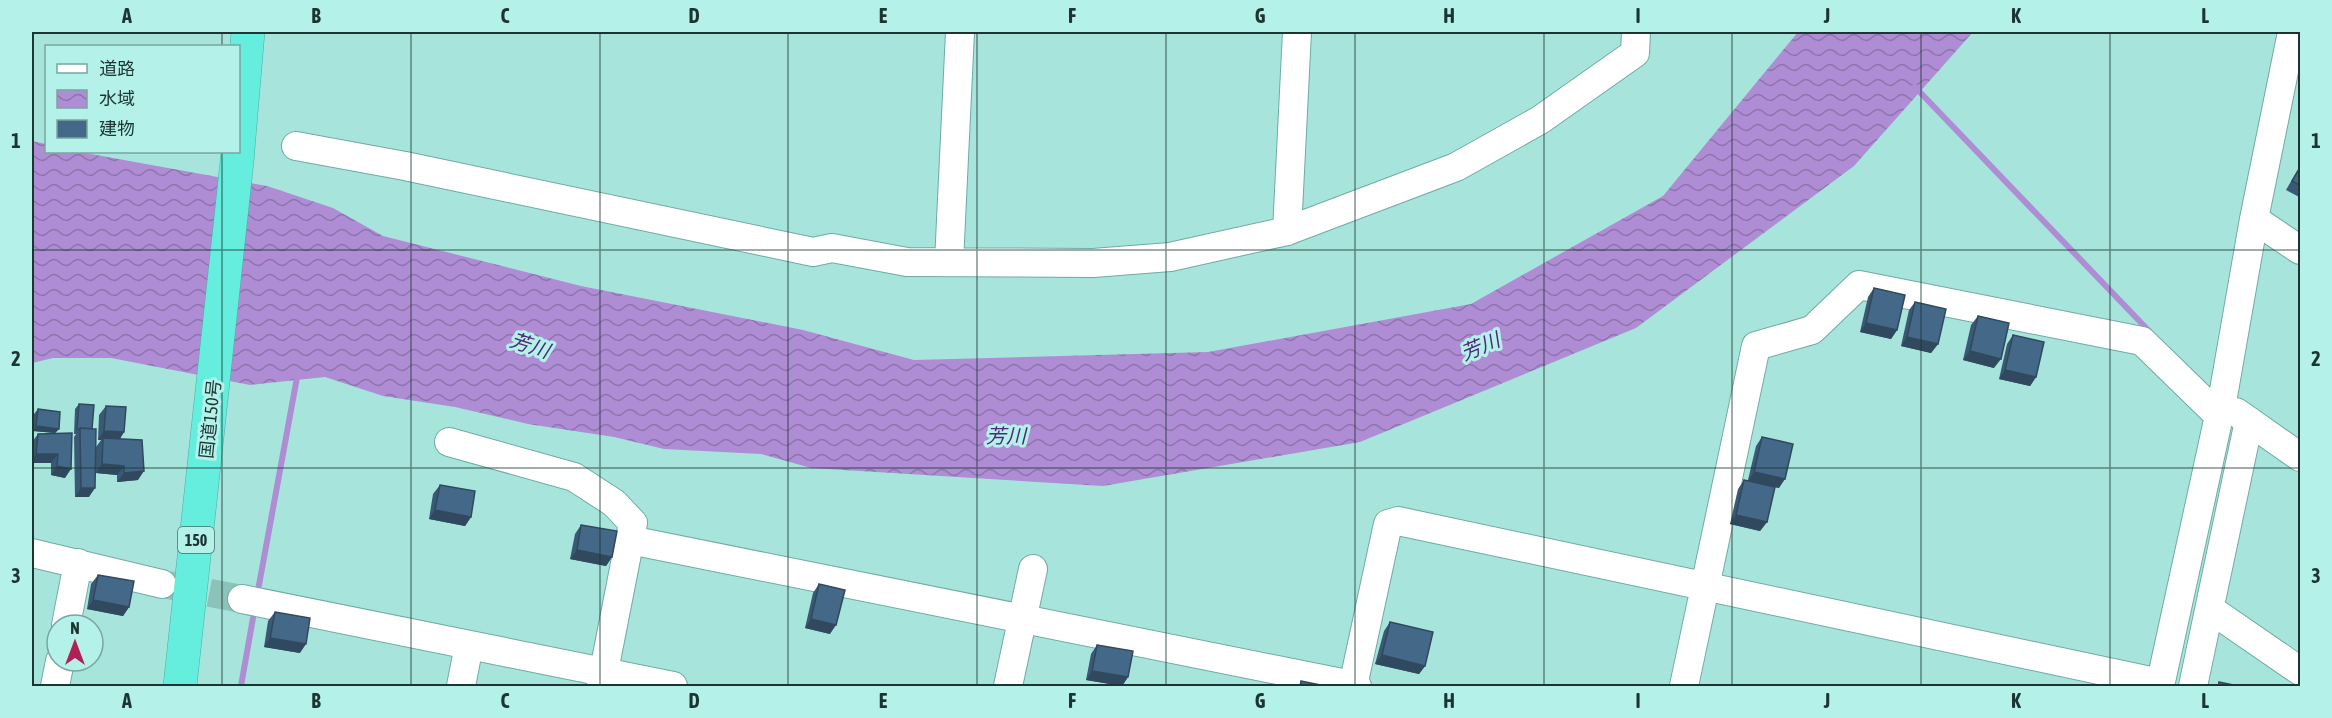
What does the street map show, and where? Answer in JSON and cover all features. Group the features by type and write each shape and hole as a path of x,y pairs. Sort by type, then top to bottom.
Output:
{"highway":[{"name":"国道150号","path":"240,134 248,32"},
{"name":"国道150号","path":"240,142 260,32"},
{"name":"国道150号","path":"180,687 238,153"}],"street":[{"path":"949,262 960,32"},
{"path":"1287,231 1297,32"},
{"path":"296,146 405,166 813,252 832,248 908,262 1061,265 1170,257 1287,231 1456,167 1540,120 1635,53 1636,32"},
{"path":"630,540 1354,686 1388,524 1398,521 2160,685 2220,409 2254,219 2292,32"},
{"path":"2254,219 2301,250"},
{"path":"1684,687 1756,346 1812,330 1859,285 2142,341 2220,409 2249,421 2301,457"},
{"path":"2193,687 2249,421"},
{"path":"449,442 574,477 615,503 633,523 602,679"},
{"path":"32,553 162,584"},
{"path":"68,613 78,564"},
{"path":"1008,687 1033,569"},
{"path":"243,599 469,645 602,679 673,687"},
{"path":"2210,609 2301,671"},
{"path":"461,687 469,645"}],"water":[{"name":"芳川","path":"1798,32 1973,32 1854,166 1636,328 1360,442 1103,486 811,468 761,454 664,449 614,437 528,424 455,407 383,396 325,377 250,385 111,358 53,358 32,363 32,141 45,144 45,153 86,153 267,186 333,208 383,236 581,286 803,330 914,360 1208,352 1471,304 1663,196"}],"building":[{"path":"2301,166 2301,186 2292,181"},
{"path":"1874,288 1905,295 1897,330 1866,323"},
{"path":"1915,302 1946,309 1938,344 1907,337"},
{"path":"1978,316 2009,323 2001,359 1970,351"},
{"path":"2013,335 2044,342 2036,377 2005,370"},
{"path":"79,404 94,405 92,429 77,429"},
{"path":"106,406 126,407 124,432 104,431"},
{"path":"38,409 60,412 59,429 36,426"},
{"path":"80,428 96,429 95,488 81,488"},
{"path":"72,433 71,469 57,466 58,454 36,454 38,434"},
{"path":"1762,437 1793,444 1785,479 1754,472"},
{"path":"103,438 142,440 144,471 124,473 124,466 102,464"},
{"path":"1744,480 1775,487 1767,522 1736,515"},
{"path":"440,485 475,491 471,517 435,510"},
{"path":"581,525 617,531 612,557 577,550"},
{"path":"98,575 134,581 129,607 93,600"},
{"path":"819,584 845,590 836,625 811,619"},
{"path":"275,612 310,618 306,644 270,638"},
{"path":"1390,622 1433,632 1425,666 1382,655"},
{"path":"1097,645 1133,651 1128,677 1092,671"},
{"path":"1301,681 1330,687 1300,687"},
{"path":"2219,682 2243,687 2218,687"}],"waterway":[{"path":"1915,87 2149,331"},
{"path":"259,585 298,372"},
{"path":"241,686 253,618"}],"tunnel":[{"path":"168,585 242,599"}]}
